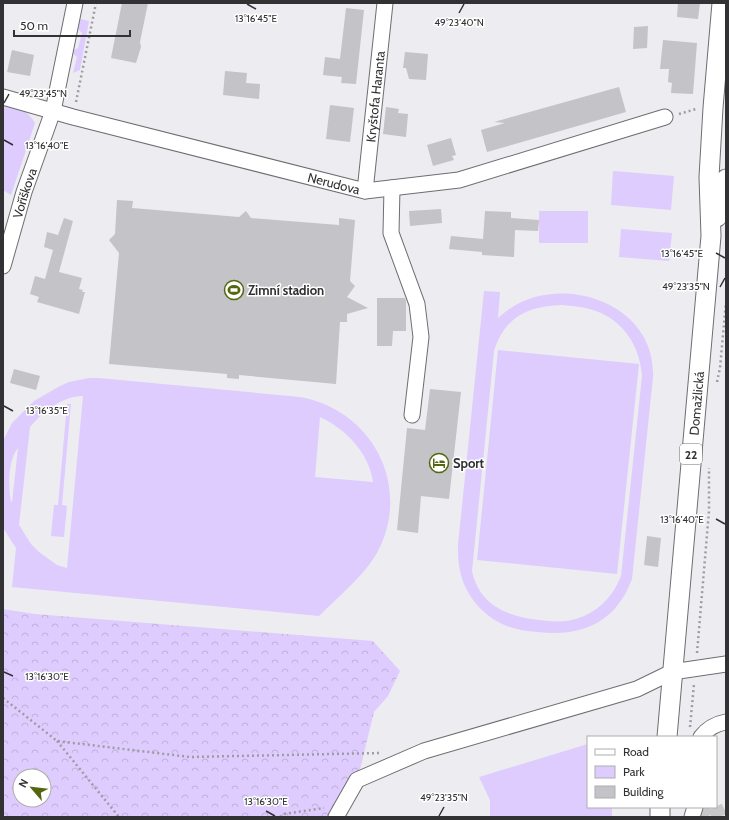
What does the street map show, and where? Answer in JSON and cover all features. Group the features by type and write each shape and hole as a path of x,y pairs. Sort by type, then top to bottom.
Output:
{"main road":[{"name":"Domažlická","path":"667,736 711,236 710,169 713,108 722,3"},
{"name":"Domažlická","path":"711,236 726,179"}],"street":[{"name":"Voříškova","path":"3,266 24,192 53,111 75,3"},
{"name":"Kryštofa Haranta","path":"365,191 386,3"},
{"name":"Nerudova","path":"3,97 73,117 365,191 459,180 665,118"},
{"path":"392,188 391,233 417,304 421,337 412,415"},
{"path":"339,811 357,780 424,751 637,689 672,672 726,664"},
{"path":"696,734 717,723 724,726"}],"path":[{"path":"73,117 96,3"},
{"path":"665,118 699,108"},
{"path":"716,387 720,368 726,302"},
{"path":"696,734 695,668 710,511 709,463"},
{"path":"3,698 57,741 119,817"},
{"path":"57,741 190,758 385,752"},
{"path":"280,817 284,814 339,811"}],"green space":[{"path":"80,19 89,21 80,70 73,73 77,57 73,54 74,50 78,48 82,33 78,29"},
{"path":"3,102 21,109 28,114 35,123 11,195 3,190"},
{"path":"613,171 674,176 671,210 611,205"},
{"path":"539,211 588,211 588,243 539,243"},
{"path":"621,229 672,233 669,261 619,257"},
{"path":"484,291 500,292 498,318 520,303 535,297 556,294 577,294 597,299 615,308 631,320 643,336 651,355 653,377 632,579 625,594 617,606 607,616 596,624 583,629 554,633 517,629 498,622 489,616 469,594 461,575 458,545","holes":["562,305 596,311 615,321 629,336 634,345 641,365 642,376 621,576 615,589 607,600 590,613 567,621 545,621 516,616 496,607 481,593 472,571 494,351 504,330 519,316 538,308"]},
{"path":"498,350 639,364 617,574 477,560"},
{"path":"89,378 99,378 300,397 325,405 347,417 365,434 379,454 387,477 390,501 387,526 373,560 359,577 319,616 12,587 16,548 3,528 3,441 12,423 34,401 69,382","holes":["83,396 67,568 57,565 39,552 31,544 19,525 30,427 54,406 60,402","320,417 339,428 355,443 367,461 373,482 315,477","18,448 11,502 9,488 10,474 12,459"]},
{"path":"67,404 71,404 62,505 67,506 64,537 51,536 54,505 58,505"},
{"path":"3,609 35,614 373,641 400,671 388,696 374,712 352,802 346,817 3,817"},
{"path":"587,744 587,808 612,808 612,817 490,817 490,800 479,777"}],"building":[{"path":"122,3 148,3 140,42 141,47 136,63 111,58"},
{"path":"678,3 700,3 698,19 677,17"},
{"path":"346,8 364,10 356,84 341,83 342,77 323,75 325,57 340,59"},
{"path":"648,26 647,48 633,49 634,27"},
{"path":"663,40 697,43 693,94 671,93 672,83 668,82 669,69 660,69"},
{"path":"12,50 34,55 30,76 7,72"},
{"path":"405,52 428,54 426,80 409,79 406,68 403,68"},
{"path":"225,71 247,73 246,83 260,84 259,99 223,95"},
{"path":"619,87 626,112 487,152 481,130 505,123 494,122"},
{"path":"330,105 354,108 350,142 326,139"},
{"path":"386,107 399,109 398,113 408,114 406,137 383,134"},
{"path":"451,138 456,155 452,156 454,160 433,166 427,145"},
{"name":"Zimní stadion","path":"117,200 133,201 132,208 239,217 246,211 251,218 339,225 339,218 355,220 350,281 355,286 347,297 368,308 347,314 347,322 340,322 336,384 239,375 239,379 227,378 227,374 109,364 119,253 109,240 115,234"},
{"path":"441,209 442,223 410,226 409,211"},
{"path":"485,211 511,212 511,218 539,220 538,231 515,230 514,257 482,255 482,252 449,249 451,236 483,239"},
{"path":"64,218 73,221 59,272 82,278 79,289 83,290 82,292 85,292 79,314 37,302 39,297 30,294 35,276 45,279 53,250 44,247 47,232 58,235"},
{"path":"377,298 405,298 406,301 406,331 393,331 392,346 377,346"},
{"path":"14,369 40,376 36,390 10,383"},
{"path":"430,389 461,392 449,499 421,496 418,533 397,530 407,428 425,430"},
{"path":"647,536 661,538 658,567 644,565"}],"tunnel":[{"path":"702,808 706,817"},
{"path":"716,808 720,817"}],"place":[{"name":"Zimní stadion","path":"234,290"},
{"name":"Sport","path":"439,463"}]}
